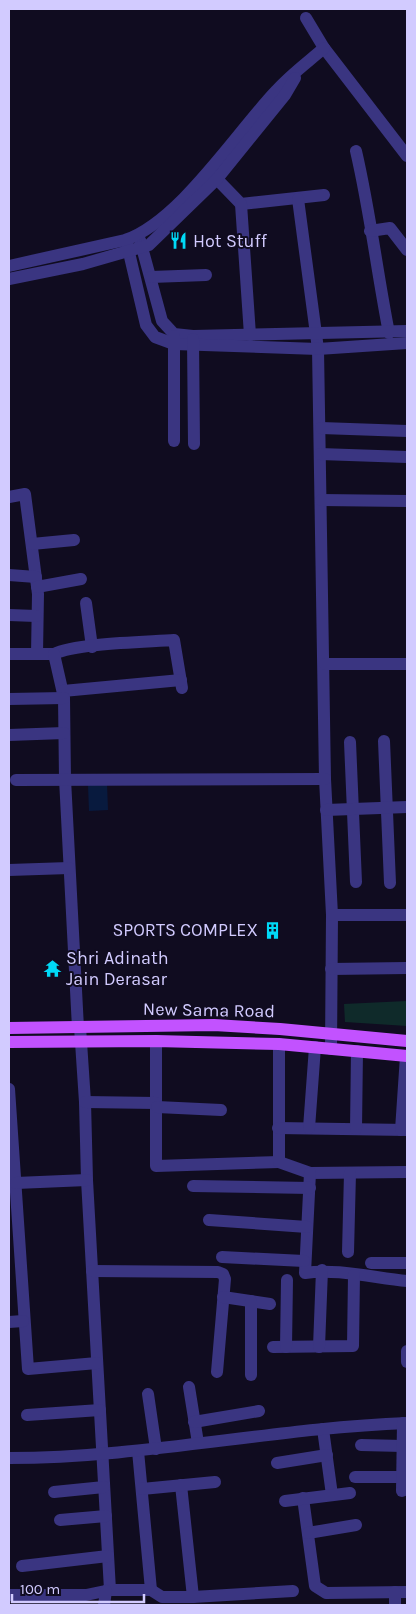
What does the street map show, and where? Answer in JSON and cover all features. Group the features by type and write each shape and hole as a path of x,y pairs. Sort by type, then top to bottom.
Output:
{"main road":[{"name":"New Sama Road","path":"9,1028 214,1025 407,1041"},
{"name":"New Sama Road","path":"9,1042 156,1041 279,1044 407,1056"}],"street":[{"path":"306,18 324,48 407,156"},
{"path":"9,266 128,246 143,248 152,242 285,96 299,69 324,48"},
{"path":"356,151 365,189 370,231 389,332"},
{"path":"212,174 241,204 250,335"},
{"path":"9,279 128,246 212,174"},
{"path":"241,204 324,195"},
{"path":"298,198 318,334 325,664 325,779 332,915 331,1049"},
{"path":"370,231 390,228 407,250"},
{"path":"139,235 162,321 174,339 174,441"},
{"path":"128,246 146,325 155,337 318,350 407,343"},
{"path":"151,277 206,275"},
{"path":"193,341 250,335 407,331"},
{"path":"193,341 194,444"},
{"path":"320,428 407,431"},
{"path":"320,454 407,457"},
{"path":"9,497 25,494 37,582 37,654"},
{"path":"321,500 407,501"},
{"path":"32,544 74,540"},
{"path":"9,575 37,582 81,579"},
{"path":"86,603 92,646"},
{"path":"9,615 36,616"},
{"path":"9,654 54,654 60,651 92,646 174,640 181,684 9,699"},
{"path":"54,654 64,694 69,868 79,1028 82,1041 87,1180 108,1556 108,1591 104,1605"},
{"path":"325,664 407,664"},
{"path":"9,735 64,733"},
{"path":"350,742 356,882"},
{"path":"384,742 390,883"},
{"path":"16,780 325,779"},
{"path":"326,810 407,807"},
{"path":"9,870 69,868"},
{"path":"332,915 407,915"},
{"path":"331,969 407,968"},
{"path":"156,1041 156,1166 280,1162 310,1173 407,1172"},
{"path":"279,1044 278,1128 280,1162"},
{"path":"309,1128 316,1047"},
{"path":"356,1129 357,1051"},
{"path":"278,1128 404,1130 407,1056"},
{"path":"9,1089 13,1218 28,1369 97,1363"},
{"path":"85,1102 221,1110"},
{"path":"310,1173 304,1261 305,1273 322,1270 354,1276 407,1281"},
{"path":"348,1252 350,1173"},
{"path":"13,1175 87,1180"},
{"path":"193,1186 310,1188"},
{"path":"209,1220 307,1227"},
{"path":"222,1257 304,1261"},
{"path":"372,1263 407,1263"},
{"path":"318,1347 322,1270"},
{"path":"92,1271 218,1272 223,1274 225,1279 224,1296 216,1372"},
{"path":"273,1347 353,1346 354,1276"},
{"path":"286,1347 287,1280"},
{"path":"224,1296 270,1304"},
{"path":"251,1301 251,1375"},
{"path":"9,1322 23,1321"},
{"path":"407,1352 407,1362"},
{"path":"189,1387 198,1443"},
{"path":"148,1394 156,1449"},
{"path":"27,1416 100,1410"},
{"path":"194,1422 259,1411"},
{"path":"9,1458 102,1455 323,1429 405,1423 402,1491"},
{"path":"323,1429 332,1495"},
{"path":"361,1446 403,1446"},
{"path":"138,1451 151,1590 161,1601 193,1597 262,1599 293,1591"},
{"path":"277,1463 327,1456"},
{"path":"355,1477 402,1477"},
{"path":"142,1489 215,1482"},
{"path":"181,1485 193,1597"},
{"path":"54,1492 104,1487"},
{"path":"285,1501 350,1493"},
{"path":"304,1498 314,1586 326,1593 356,1599 399,1597"},
{"path":"60,1520 106,1516"},
{"path":"308,1533 356,1525"},
{"path":"22,1566 108,1556"},
{"path":"9,1595 85,1600 108,1591 151,1590"}],"green space":[{"path":"407,1001 407,1026 345,1022 344,1004"}],"water":[{"path":"107,784 108,810 89,811 88,785"}],"place":[{"name":"Hot Stuff","path":"179,241"},
{"name":"SPORTS COMPLEX","path":"272,930"},
{"name":"Shri Adinath Jain Derasar","path":"52,968"}]}
